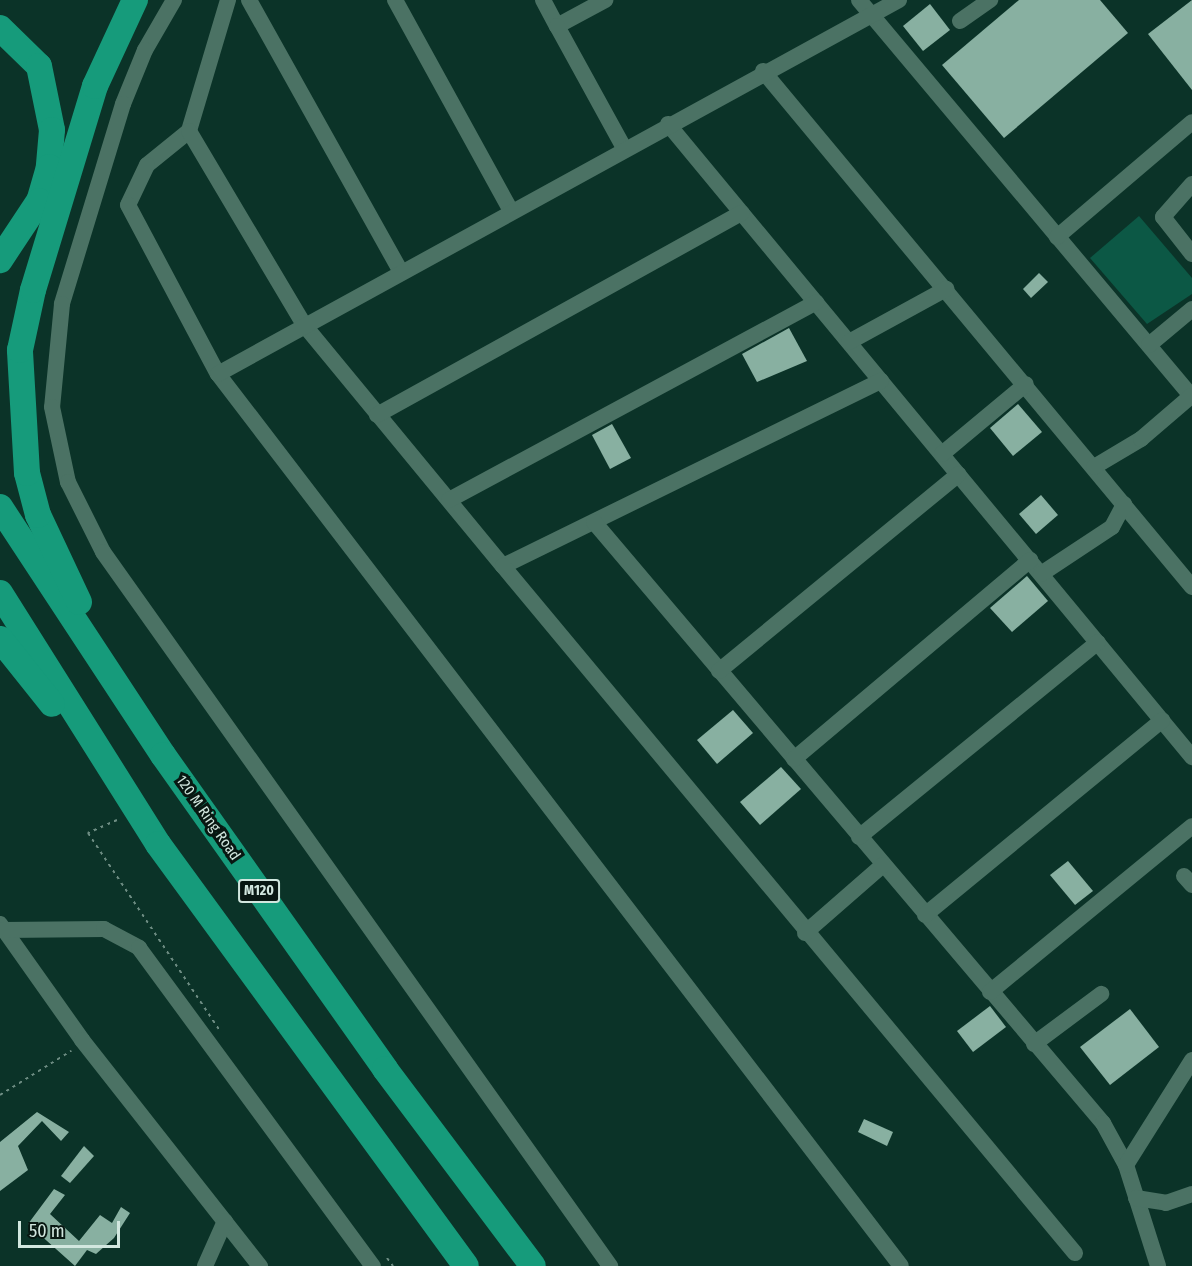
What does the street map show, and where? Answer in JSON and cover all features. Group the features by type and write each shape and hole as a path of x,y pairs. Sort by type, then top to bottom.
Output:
{"highway":[{"path":"135,0 95,86 33,290 20,350 21,428 38,515 54,552 163,754"},
{"path":"0,28 39,66 52,130 50,167 39,201 0,260"},
{"name":"120 M Ring Road","path":"0,507 163,754 385,1069 533,1266"},
{"path":"0,593 158,844"},
{"path":"0,639 158,844 466,1266"}],"street":[{"path":"174,0 145,50 123,104 62,304 52,407 68,482 103,552 610,1266"},
{"path":"228,0 189,131 147,165 128,205 218,374 902,1266"},
{"path":"249,0 401,272"},
{"path":"395,0 511,211"},
{"path":"543,0 624,148"},
{"path":"557,26 605,0"},
{"path":"859,0 869,17 1192,396 1141,439 1094,467"},
{"path":"218,374 763,71 899,0"},
{"path":"960,21 990,0"},
{"path":"763,71 1026,384 1192,587"},
{"path":"1057,237 1192,122"},
{"path":"668,124 1192,757"},
{"path":"189,131 305,326 805,933 1075,1253"},
{"path":"1192,184 1162,217 1192,254"},
{"path":"377,415 742,213"},
{"path":"849,342 946,289"},
{"path":"449,500 816,302"},
{"path":"1149,345 1192,309"},
{"path":"503,566 881,381"},
{"path":"942,454 1026,384"},
{"path":"719,671 959,474"},
{"path":"1041,574 1112,527 1124,504"},
{"path":"594,522 1103,1123 1126,1165 1158,1266"},
{"path":"794,759 1030,560"},
{"path":"860,837 1098,642"},
{"path":"925,915 1162,720"},
{"path":"990,992 1192,826"},
{"path":"805,933 883,865"},
{"path":"2,927 82,1040 260,1266"},
{"path":"2,927 104,929 139,948 380,1261"},
{"path":"1034,1044 1101,994"},
{"path":"1126,1165 1192,1060"},
{"path":"1136,1198 1166,1203 1192,1194"},
{"path":"205,1266 225,1221"}],"path":[{"path":"117,820 88,833 228,1041"},
{"path":"0,1095 63,1059 82,1040"},
{"path":"380,1261 393,1266"}],"green space":[{"path":"1139,216 1192,278 1192,294 1147,324 1090,258"}],"building":[{"path":"1019,0 1100,0 1128,33 1004,138 942,65"},
{"path":"1192,0 1192,90 1148,34"},
{"path":"930,4 950,30 923,51 903,26"},
{"path":"1039,273 1048,282 1031,298 1023,289"},
{"path":"789,328 807,361 757,382 742,354"},
{"path":"1018,404 1042,432 1013,456 990,428"},
{"path":"612,424 631,458 610,469 592,435"},
{"path":"1041,495 1058,515 1036,534 1019,514"},
{"path":"1027,576 1048,601 1012,632 990,608"},
{"path":"733,710 753,733 717,764 697,740"},
{"path":"781,767 801,789 760,825 740,802"},
{"path":"1068,861 1093,891 1075,905 1050,875"},
{"path":"990,1006 1006,1027 973,1052 957,1031"},
{"path":"1130,1009 1159,1047 1110,1085 1080,1047"},
{"path":"37,1112 69,1132 61,1141 42,1121 18,1146 28,1170 0,1191 0,1142"},
{"path":"864,1119 893,1132 887,1146 858,1132"},
{"path":"84,1146 94,1156 70,1183 61,1176"},
{"path":"54,1189 65,1195 50,1214 79,1241 100,1215 112,1223 121,1207 130,1213 114,1238 96,1254 87,1250 75,1266 28,1224"}]}
